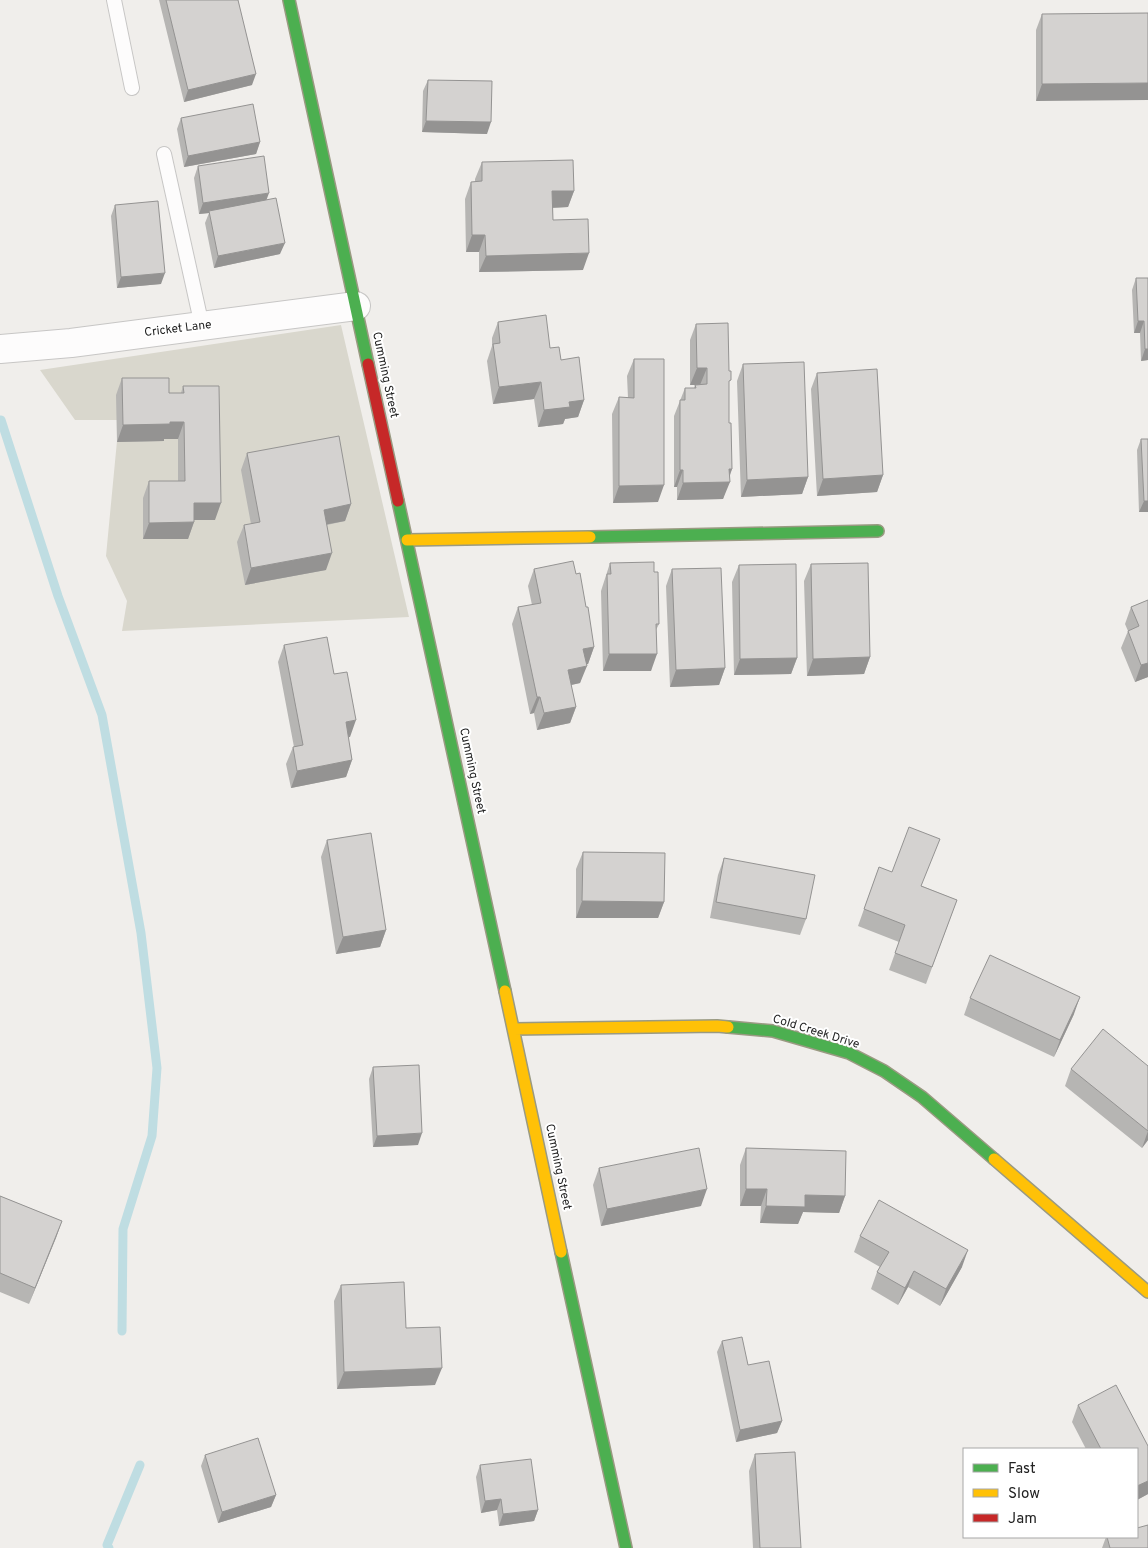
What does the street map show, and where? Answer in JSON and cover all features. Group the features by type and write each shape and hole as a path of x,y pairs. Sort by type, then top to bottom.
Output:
{"street":[{"name":"Cumming Street","path":"289,0 626,1548"},
{"name":"Cricket Lane","path":"0,349 72,342 356,306"},
{"path":"407,540 878,531"},
{"name":"Cold Creek Drive","path":"514,1029 717,1026 773,1031 849,1054 884,1072 922,1097 1148,1292"}],"lane":[{"path":"114,0 132,88"},
{"path":"164,154 202,326"}],"shaded area":[{"path":"341,325 409,617 122,631 127,601 106,556 119,420 75,420 40,370"}],"building":[{"path":"166,0 238,0 256,74 188,90"},
{"path":"1148,13 1148,83 1042,84 1042,14"},
{"path":"428,80 492,81 491,122 426,121"},
{"path":"253,104 260,142 188,156 181,118"},
{"path":"264,156 269,193 203,203 198,166"},
{"path":"573,160 574,191 552,191 553,220 588,219 589,253 486,256 485,235 472,235 471,182 482,181 482,162"},
{"path":"276,198 285,243 218,256 209,211"},
{"path":"158,201 165,273 121,277 115,205"},
{"path":"1136,278 1148,278 1148,349 1145,349 1144,321 1138,321"},
{"path":"546,315 550,348 559,347 561,360 579,357 584,400 569,402 570,407 544,410 541,382 499,387 493,344 500,343 498,322"},
{"path":"728,323 729,371 731,371 731,380 729,381 732,469 729,469 730,482 683,483 683,470 680,470 680,400 685,400 685,388 696,388 695,385 707,384 707,368 697,368 696,324"},
{"path":"634,359 664,359 664,485 619,486 619,397 634,398"},
{"path":"804,362 808,477 747,480 743,364"},
{"path":"877,369 883,475 823,479 817,373"},
{"path":"122,378 169,378 169,393 184,393 183,386 219,386 221,503 194,503 194,522 149,523 149,481 185,481 184,422 123,425"},
{"path":"339,436 351,504 324,510 332,553 251,568 244,525 260,522 247,453"},
{"path":"1141,439 1148,439 1148,501 1144,501"},
{"path":"573,561 576,574 580,573 586,607 588,607 594,647 583,649 587,666 568,670 576,707 544,713 540,697 537,697 518,607 541,603 534,569"},
{"path":"654,562 654,572 658,572 659,624 656,624 657,654 609,654 607,574 611,574 610,563"},
{"path":"868,563 870,657 813,659 811,564"},
{"path":"796,564 797,658 740,659 739,565"},
{"path":"721,568 725,668 676,670 672,569"},
{"path":"1148,600 1148,663 1141,665 1128,631 1139,626 1131,607"},
{"path":"327,637 334,674 347,672 356,720 346,722 352,760 297,771 293,747 303,745 284,645"},
{"path":"909,827 940,839 921,886 957,900 932,967 895,953 905,925 864,909 879,867 892,872"},
{"path":"371,833 386,930 343,937 327,840"},
{"path":"583,852 665,853 664,902 582,901"},
{"path":"724,858 815,875 806,919 716,902"},
{"path":"990,955 1080,997 1060,1040 970,998"},
{"path":"1103,1029 1148,1066 1148,1131 1071,1069"},
{"path":"419,1065 422,1133 377,1136 373,1067"},
{"path":"699,1148 707,1189 607,1209 599,1168"},
{"path":"746,1148 846,1151 845,1196 805,1195 805,1207 766,1206 767,1189 746,1189"},
{"path":"0,1196 62,1221 35,1288 0,1273"},
{"path":"879,1200 968,1250 946,1289 914,1271 905,1288 877,1272 889,1252 860,1236"},
{"path":"404,1282 406,1328 440,1327 442,1368 344,1372 341,1285"},
{"path":"742,1337 748,1365 769,1361 782,1421 740,1430 722,1341"},
{"path":"1116,1385 1148,1446 1148,1481 1138,1486 1138,1448 1100,1448 1078,1405"},
{"path":"258,1438 276,1495 222,1512 205,1455"},
{"path":"795,1452 801,1548 760,1548 755,1454"},
{"path":"531,1459 538,1510 503,1514 501,1499 485,1501 480,1465"},
{"path":"1148,1525 1148,1548 1110,1548 1107,1538 1138,1538 1138,1528"}],"waterway":[{"path":"1,420 58,596 102,715 141,933 157,1068 152,1136 123,1229 122,1331"},
{"path":"109,1548 107,1545 140,1465"}],"traffic: fast":[{"path":"289,0 368,364"},
{"path":"398,501 505,991"},
{"path":"590,537 878,531"},
{"path":"728,1027 773,1031 849,1053 884,1071 922,1097 994,1159"},
{"path":"561,1252 626,1548"}],"traffic: slow":[{"path":"407,540 590,537"},
{"path":"505,991 561,1252"},
{"path":"514,1029 728,1027"},
{"path":"994,1159 1148,1292"}],"traffic: jam":[{"path":"368,364 398,501"}]}
